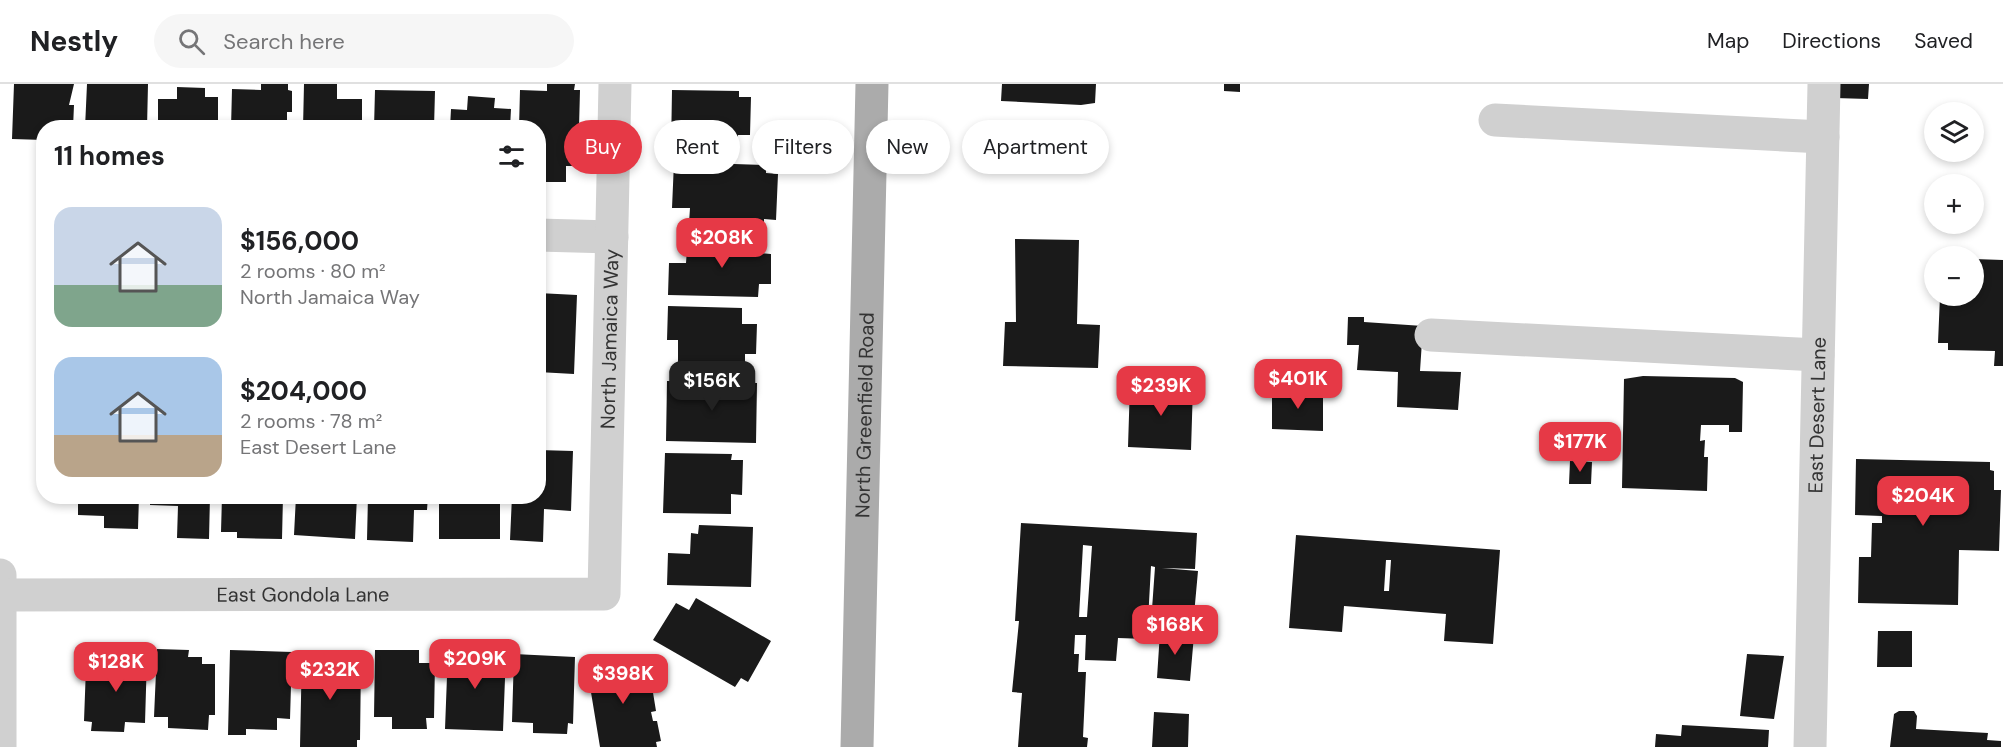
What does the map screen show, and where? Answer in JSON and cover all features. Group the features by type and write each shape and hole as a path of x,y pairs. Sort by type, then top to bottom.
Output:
{"main road":[{"name":"North Greenfield Road","path":"857,747 872,84"}],"street":[{"name":"North Jamaica Way","path":"604,594 615,84"},
{"name":"East Desert Lane","path":"1810,747 1824,84"},
{"path":"1494,120 1823,137"},
{"path":"546,235 612,237"},
{"path":"1431,334 1818,355"},
{"path":"0,747 1,585"},
{"name":"East Gondola Lane","path":"1,585 604,594"}],"building":[{"path":"14,84 74,84 69,105 74,105 73,120 36,120 36,140 12,139"},
{"path":"87,84 148,84 147,120 85,120"},
{"path":"261,84 288,84 288,90 292,91 292,112 287,112 287,120 231,120 232,89 261,90"},
{"path":"304,84 337,84 337,99 362,99 362,120 303,120"},
{"path":"547,84 575,84 574,90 580,90 579,120 564,120 566,182 546,182 546,120 519,120 520,90 547,91"},
{"path":"1002,84 1096,84 1095,103 1081,105 1001,101"},
{"path":"1224,84 1240,84 1240,92 1224,91"},
{"path":"1836,84 1869,84 1868,99 1835,98"},
{"path":"177,87 205,88 205,97 218,97 218,120 158,120 158,99 177,99"},
{"path":"375,90 435,91 434,120 374,120"},
{"path":"672,90 739,91 739,97 751,97 750,135 740,135 740,120 672,120"},
{"path":"468,96 495,98 494,108 511,109 510,120 450,120 451,109 467,110"},
{"path":"740,164 752,165 752,174 778,174 776,220 764,219 764,226 689,223 690,208 672,208 673,174 740,174"},
{"path":"701,236 760,238 759,253 771,254 771,284 759,284 758,297 668,295 669,263 686,263 687,250 701,250"},
{"path":"1015,239 1079,240 1077,324 1100,325 1098,368 1003,366 1005,322 1016,322"},
{"path":"1984,259 2003,260 2003,366 1994,366 1995,351 1948,350 1948,343 1938,343 1940,306 1984,306"},
{"path":"546,293 577,295 574,374 546,372"},
{"path":"668,306 742,308 742,324 757,324 756,354 745,354 745,368 678,366 678,340 667,340"},
{"path":"1348,317 1364,317 1364,322 1423,326 1420,371 1461,372 1458,410 1397,407 1398,372 1357,370 1359,345 1347,345"},
{"path":"1643,376 1735,378 1743,382 1742,432 1729,432 1729,425 1701,425 1700,441 1705,440 1704,457 1708,457 1707,491 1622,488 1624,379"},
{"path":"667,381 757,383 756,443 666,441"},
{"path":"1130,384 1193,386 1191,450 1128,447"},
{"path":"1272,390 1323,391 1323,431 1272,429"},
{"path":"546,450 573,451 571,511 544,509 543,542 510,540 512,504 546,504"},
{"path":"665,453 732,454 731,460 743,460 742,495 731,494 731,514 663,513"},
{"path":"1856,459 1990,462 1990,470 1994,471 1994,490 2001,490 1999,551 1959,550 1958,605 1858,603 1859,557 1871,557 1872,523 1882,523 1882,516 1855,515"},
{"path":"1570,461 1592,462 1591,484 1569,484"},
{"path":"78,504 139,504 138,529 104,528 104,516 78,515"},
{"path":"210,504 209,539 177,538 178,506 150,505"},
{"path":"222,504 283,504 282,539 237,538 237,532 221,532"},
{"path":"296,504 357,504 355,539 294,535"},
{"path":"368,504 427,504 427,510 414,510 413,542 367,540"},
{"path":"439,504 500,504 500,539 439,539"},
{"path":"1021,523 1197,533 1195,569 1162,568 1198,571 1193,626 1151,623 1155,567 1151,566 1147,639 1118,638 1116,661 1085,660 1086,635 1075,635 1074,654 1079,654 1078,672 1086,672 1083,737 1088,738 1087,747 1018,747 1022,693 1012,692 1019,621 1015,621","holes":["1083,545 1092,546 1087,617 1079,617"]},
{"path":"699,525 753,527 751,587 667,585 668,553 690,554 691,533 698,534"},
{"path":"1296,535 1500,550 1493,644 1444,641 1446,614 1344,606 1342,632 1289,628","holes":["1386,560 1391,560 1389,591 1384,591"]},
{"path":"696,598 771,641 748,682 741,678 735,687 653,640 676,603 689,610"},
{"path":"1878,631 1912,631 1912,667 1877,667"},
{"path":"1160,632 1194,635 1190,681 1157,678"},
{"path":"157,649 189,650 188,657 202,657 202,664 215,664 215,715 209,715 208,730 168,728 168,717 154,717"},
{"path":"230,650 292,652 290,719 277,718 277,730 246,729 246,735 228,735"},
{"path":"302,650 334,650 334,663 361,663 360,740 357,740 357,747 300,747"},
{"path":"375,650 419,650 419,663 435,663 434,718 426,718 427,729 392,729 392,717 374,717"},
{"path":"448,650 506,652 503,731 445,729"},
{"path":"102,654 147,656 145,723 125,722 124,732 91,731 92,722 84,721 86,667 102,667"},
{"path":"514,654 575,657 573,724 568,723 567,734 533,733 533,723 512,722"},
{"path":"1747,654 1784,656 1774,719 1740,716"},
{"path":"617,657 619,672 649,668 656,711 651,712 653,721 657,721 661,741 656,742 657,747 600,747 586,662"},
{"path":"1899,711 1914,711 1917,716 1916,729 1988,733 1987,740 2001,741 2001,747 1890,747 1894,714"},
{"path":"1154,712 1189,714 1188,747 1152,747"},
{"path":"1682,725 1769,730 1768,747 1655,747 1656,734 1681,736"}]}
